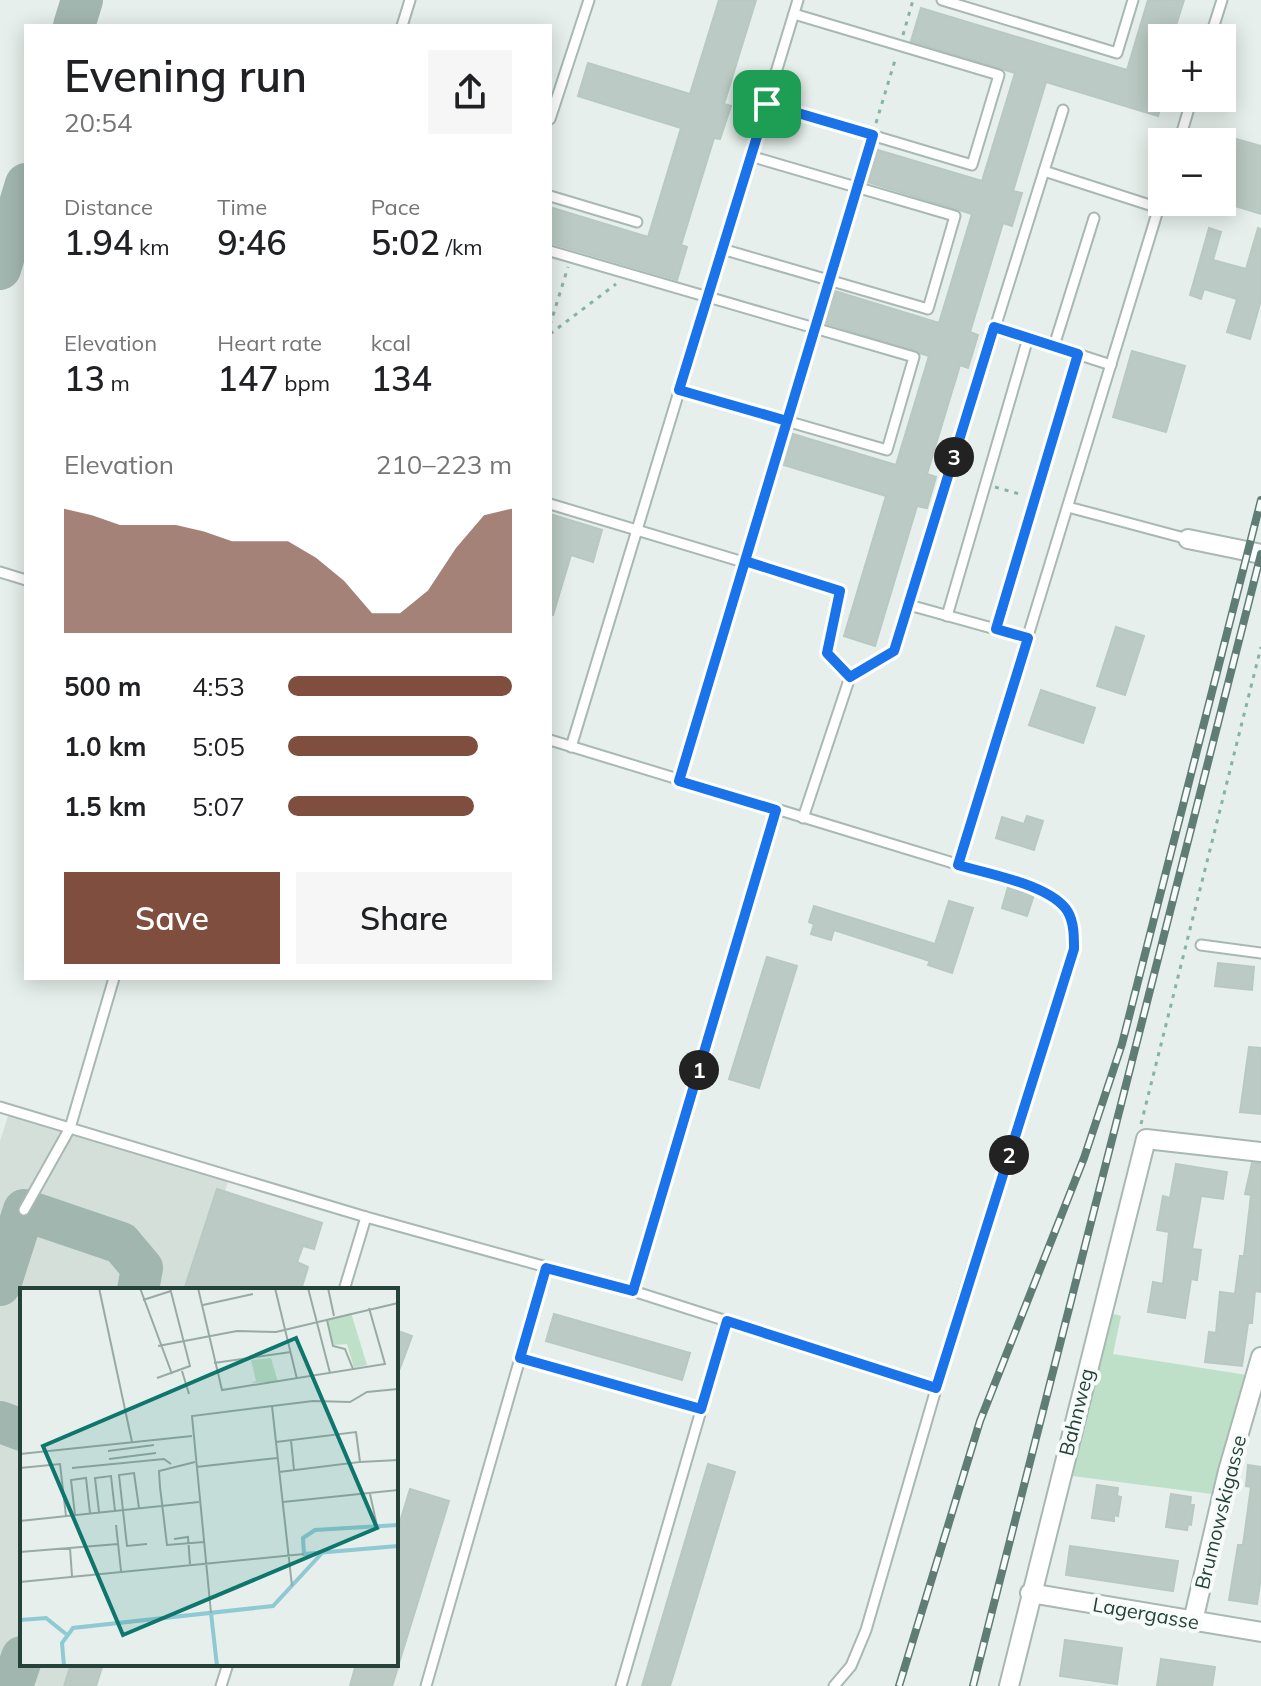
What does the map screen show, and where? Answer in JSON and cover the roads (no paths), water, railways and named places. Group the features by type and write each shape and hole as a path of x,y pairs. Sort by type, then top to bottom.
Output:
{"street":[{"path":"1188,539 1261,554"},
{"name":"Bahnweg","path":"1009,1686 1146,1139 1261,1152"},
{"name":"Brumowskigasse","path":"1193,1621 1228,1471 1261,1357"},
{"name":"Lagergasse","path":"1030,1593 1261,1632"}],"lane":[{"path":"403,24 410,0"},
{"path":"552,113 589,0"},
{"path":"571,747 798,0"},
{"path":"942,0 1117,53 1133,0"},
{"path":"1214,24 1222,0"},
{"path":"767,104 972,165 999,75 794,14"},
{"path":"803,818 850,677 894,651 1063,110"},
{"path":"722,249 928,309 955,216 750,156"},
{"path":"1044,171 1148,204"},
{"path":"552,197 637,222"},
{"path":"958,865 1157,216"},
{"path":"1054,346 1094,218"},
{"path":"552,252 914,357 887,450 679,390"},
{"path":"994,327 1111,365"},
{"path":"947,616 1028,338"},
{"path":"996,629 1078,354"},
{"path":"552,505 840,591 827,653 850,677"},
{"path":"1068,507 1188,539"},
{"path":"0,572 24,579"},
{"path":"909,605 1028,638"},
{"path":"552,741 1042,890 1058,900 1068,912 1074,929 1074,949 936,1388 866,1630 851,1666 834,1686"},
{"path":"633,1291 776,810"},
{"path":"1201,945 1261,953"},
{"path":"24,1210 70,1128 113,980"},
{"path":"0,1107 366,1217 633,1291 936,1388"},
{"path":"345,1288 366,1217"},
{"path":"426,1686 546,1268"},
{"path":"621,1686 727,1321"},
{"path":"520,1358 701,1409"},
{"path":"221,1686 227,1666"}],"railway":[{"path":"899,1686 980,1421 1084,1158 1122,1044 1261,500"},
{"path":"973,1686 1261,554"}]}
